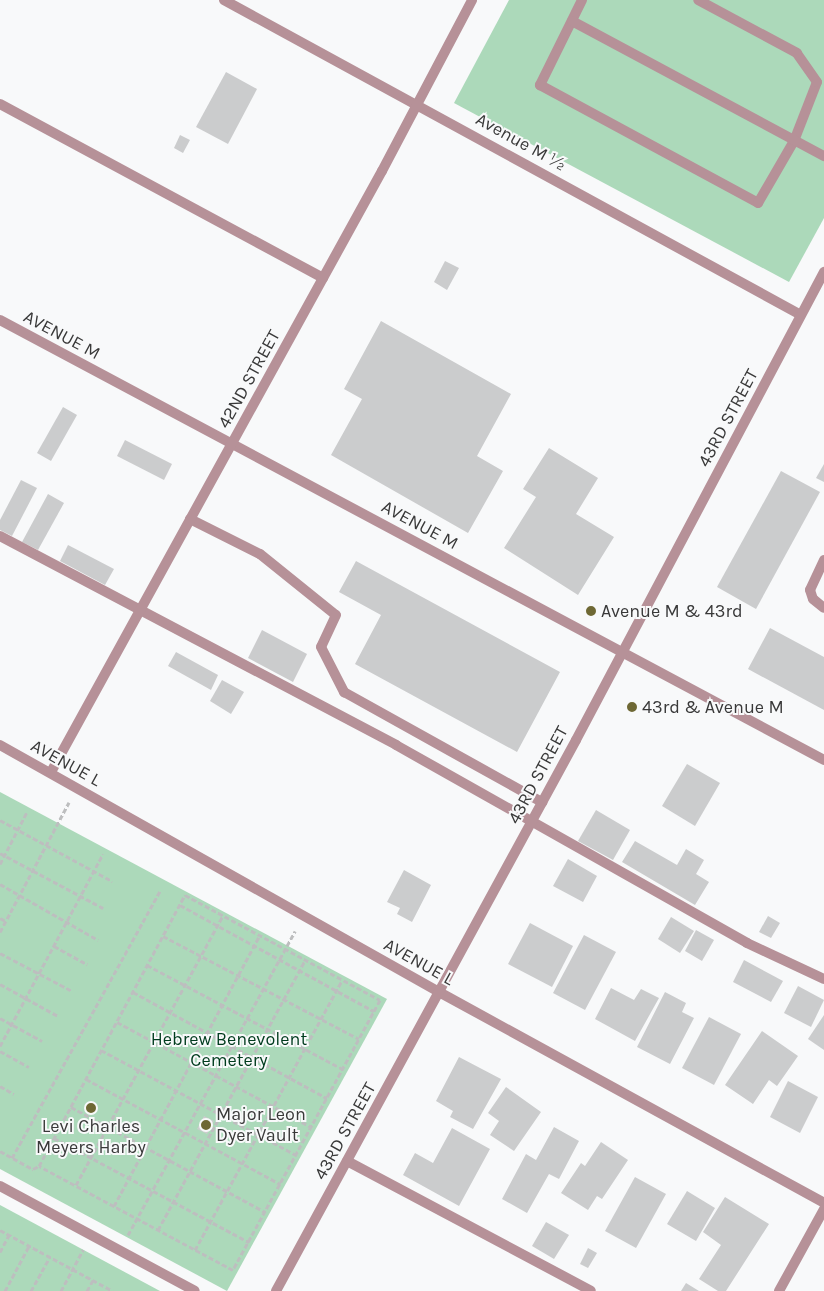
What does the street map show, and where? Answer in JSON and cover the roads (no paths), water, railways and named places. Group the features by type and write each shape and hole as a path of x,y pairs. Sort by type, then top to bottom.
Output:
{"street":[{"name":"Avenue M ½","path":"224,0 418,104 801,315"},
{"name":"42ND STREET","path":"51,772 418,104 472,0"},
{"path":"582,0 540,85 758,203 794,141 817,82 796,53 698,0"},
{"path":"572,21 824,156"},
{"path":"0,104 323,278"},
{"name":"43RD STREET","path":"276,1291 531,824 621,651 824,272"},
{"name":"AVENUE M","path":"0,320 824,760"},
{"path":"190,519 260,554 336,615 321,647 344,692 542,802"},
{"path":"0,536 396,745 531,824 747,942 824,979"},
{"path":"824,560 810,590 813,600 824,608"},
{"name":"AVENUE L","path":"0,745 439,992 824,1203"},
{"path":"347,1161 591,1291"},
{"path":"0,1186 195,1291"},
{"path":"779,1291 824,1208"}],"place":[{"name":"Avenue M & 43rd","path":"591,611"},
{"name":"43rd & Avenue M","path":"632,707"},
{"name":"Levi Charles Meyers Harby","path":"91,1108"},
{"name":"Major Leon Dyer Vault","path":"206,1125"}],"park label":[{"name":"Hebrew Benevolent Cemetery","path":"229,1050"}]}
